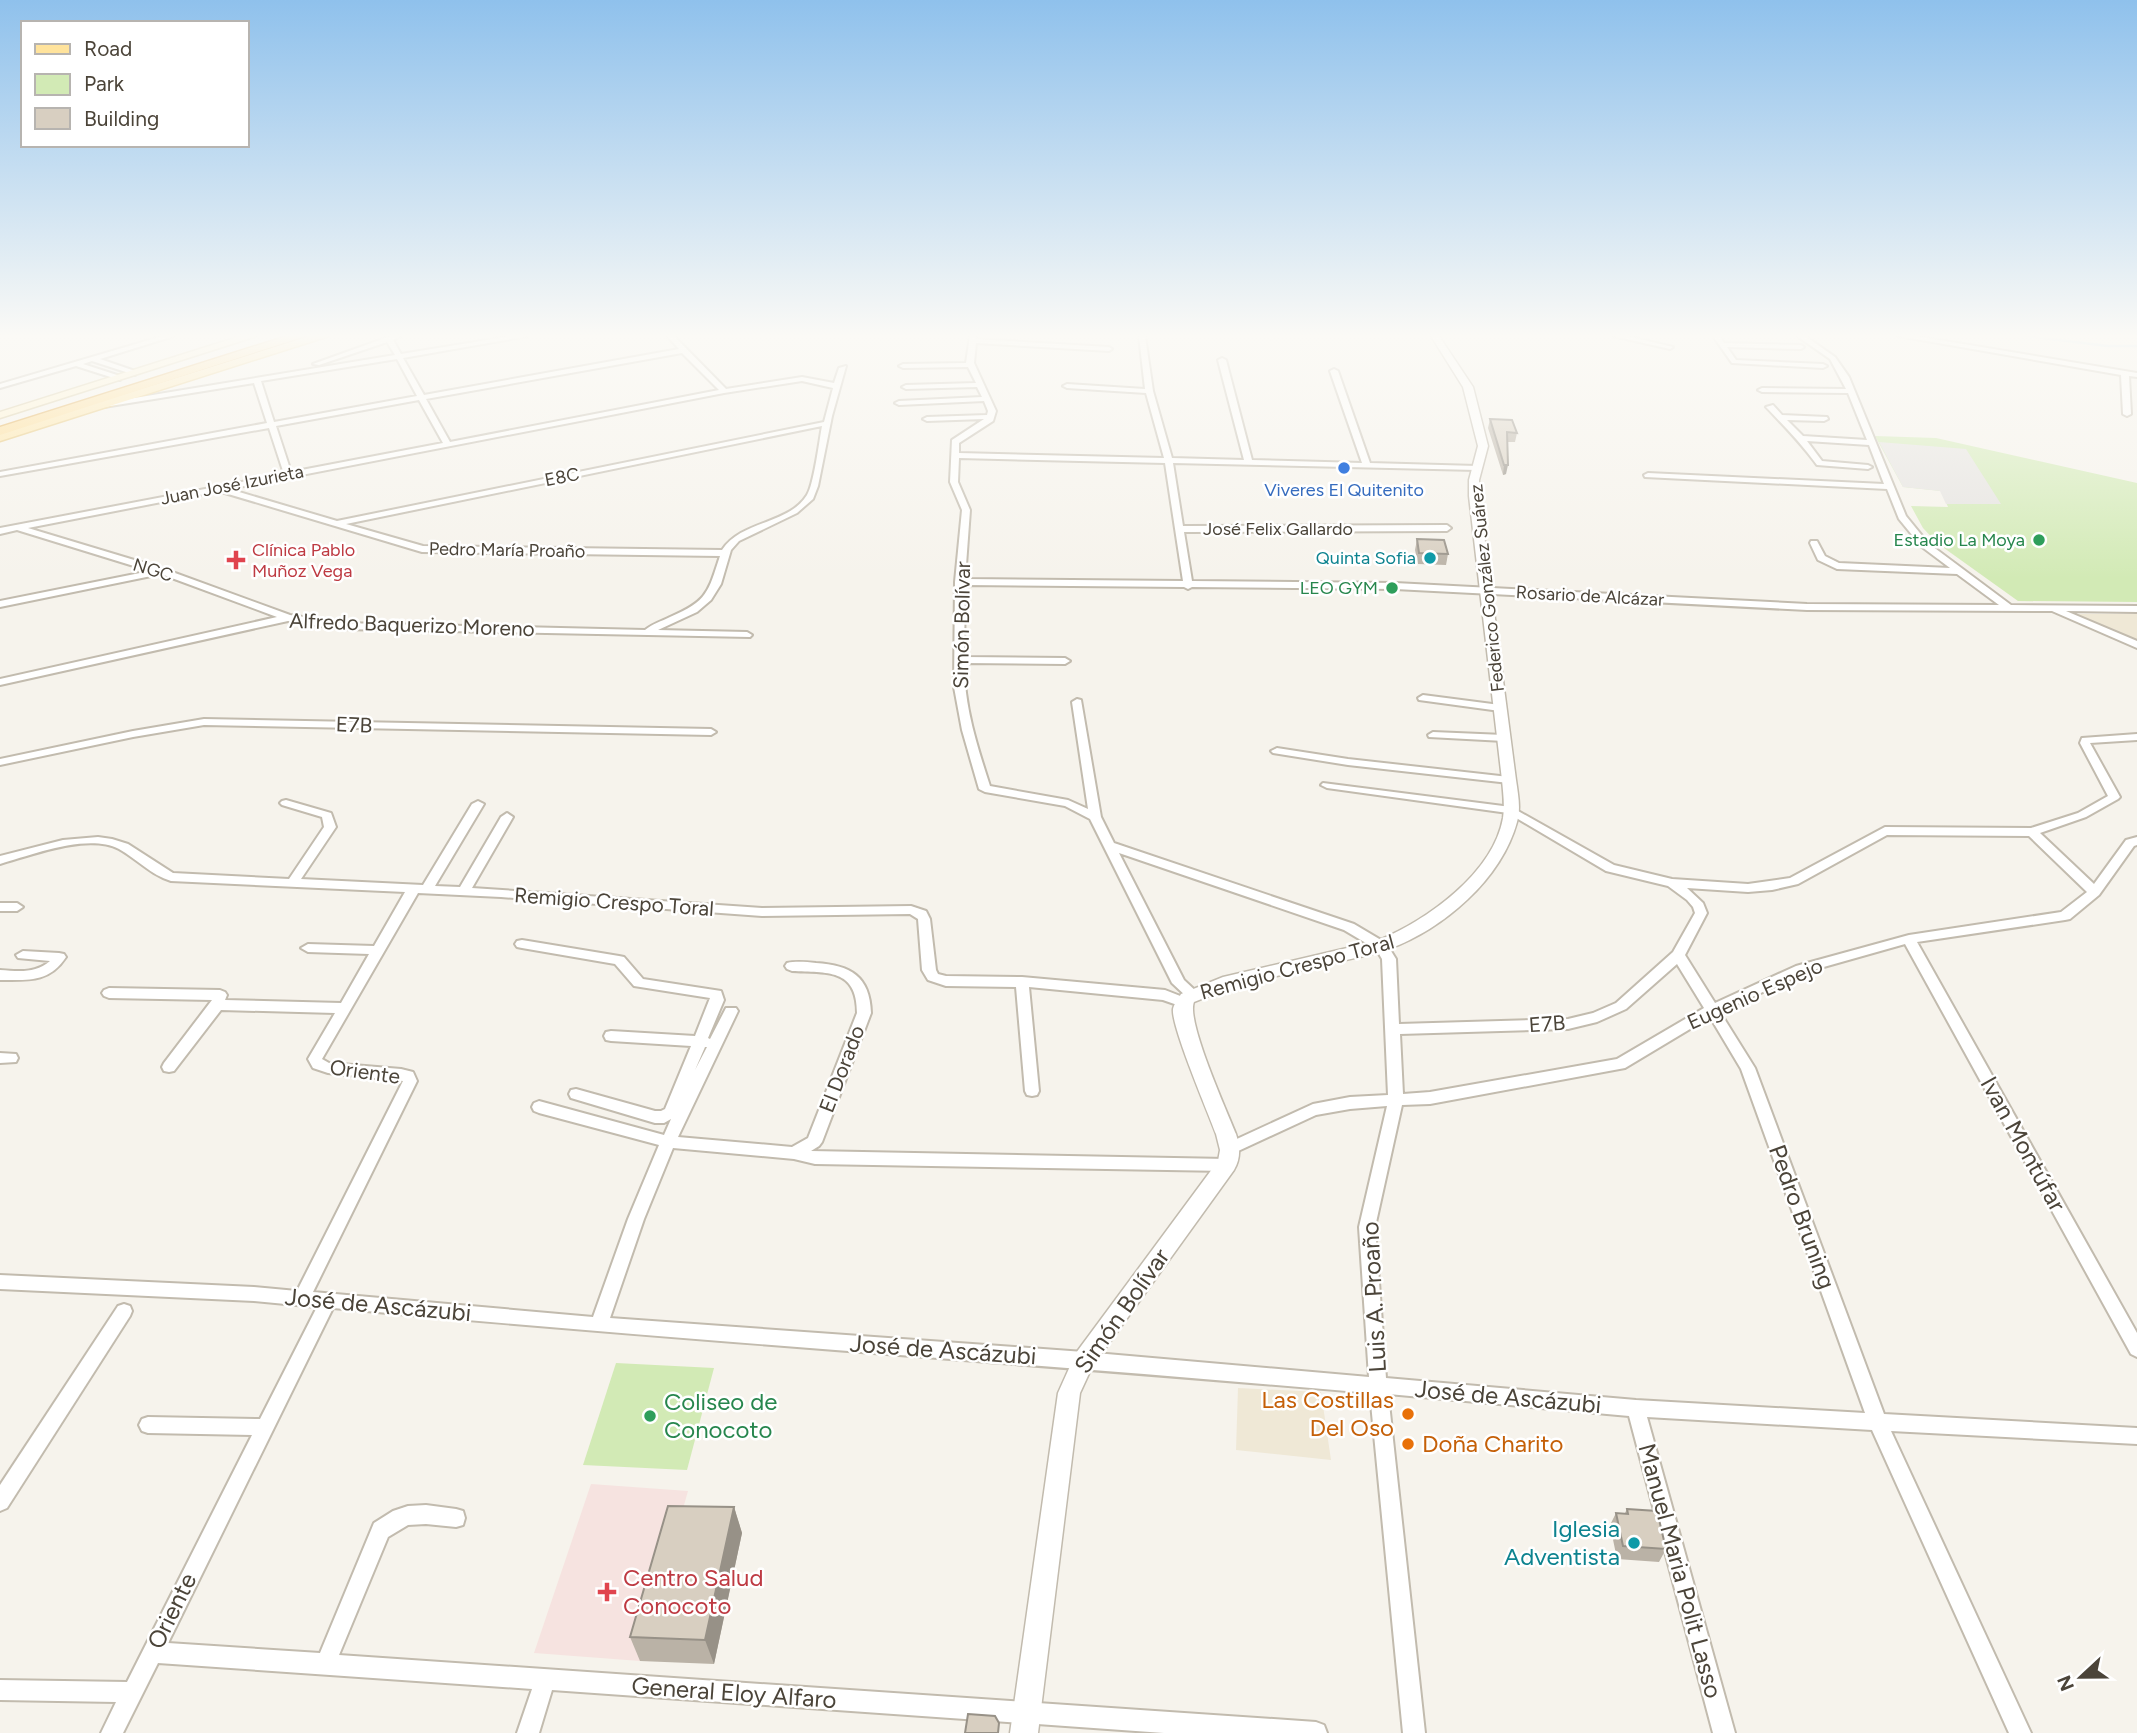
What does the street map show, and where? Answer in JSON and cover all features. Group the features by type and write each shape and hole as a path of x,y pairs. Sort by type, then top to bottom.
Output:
{"highway":[{"path":"0,423 20,417"},
{"path":"0,431 45,417"}],"main road":[{"path":"0,438 66,417"}],"street":[{"path":"269,417 288,474"},
{"path":"0,474 306,417"},
{"path":"432,417 447,444"},
{"name":"Juan José Izurieta","path":"0,531 589,417"},
{"path":"647,632 704,603 713,592 719,577 723,553 750,529 787,516 811,497 829,417"},
{"path":"990,417 954,442 954,455 1477,468"},
{"path":"927,419 990,417"},
{"name":"José Felix Gallardo","path":"1156,417 1168,461 1180,529 1447,528"},
{"path":"1237,417 1249,462"},
{"path":"1350,417 1366,464"},
{"name":"Federico González Suárez","path":"1476,417 1483,446 1474,496 1511,810"},
{"path":"1779,417 1824,419"},
{"path":"1779,417 1824,465 1868,467"},
{"path":"1860,417 1902,517 1925,545 2010,609"},
{"name":"E8C","path":"337,523 828,423"},
{"path":"1801,438 1871,443"},
{"name":"Simón Bolívar","path":"954,455 954,482 966,510 960,582 961,698 985,789 1068,803 1096,817"},
{"path":"1648,475 1891,487"},
{"name":"Pedro María Proaño","path":"215,488 422,549 723,553"},
{"name":"NGC","path":"17,527 113,566 161,571 288,618"},
{"path":"1180,529 1188,586"},
{"path":"1814,543 1821,558 1837,566 1959,571"},
{"path":"85,586 113,566"},
{"path":"0,604 161,571"},
{"name":"Rosario de Alcázar","path":"960,582 1395,586 1807,607 2137,609"},
{"path":"2052,608 2137,645"},
{"name":"Alfredo Baquerizo Moreno","path":"0,682 288,618 341,626 747,635"},
{"path":"959,660 1065,661"},
{"path":"1423,698 1500,708"},
{"path":"540,1107 668,1142 794,1153 815,1158 1229,1157 1189,1037 1182,1009 1187,998 1096,817 1077,702"},
{"name":"E7B","path":"0,762 204,722 711,732"},
{"path":"1433,735 1504,738"},
{"path":"1327,785 1511,810 1611,868 1672,883 1748,888 1794,881 1885,831 2032,832 2082,815 2114,797 2085,743 2086,740 2137,737"},
{"path":"1277,751 1348,762 1509,780"},
{"path":"286,803 327,815 330,827 292,883"},
{"path":"419,890 478,804"},
{"name":"Remigio Crespo Toral","path":"0,860 47,847 103,841 124,846 134,856 171,877 463,892 762,912 911,910 925,919 929,970 933,977 946,981 1022,982 1187,998 1223,983 1381,946 1417,930 1463,895 1490,860 1509,825 1511,810"},
{"path":"463,892 507,817"},
{"path":"2032,832 2095,892"},
{"name":"Eugenio Espejo","path":"1229,1157 1313,1110 1350,1102 1430,1098 1620,1064 1711,1010 1801,969 1909,939 2065,916 2095,892 2130,843 2137,841"},
{"path":"1109,845 1349,927 1381,946"},
{"path":"1672,883 1699,906 1701,913 1678,955"},
{"name":"Oriente","path":"301,1299 410,1081 405,1074 328,1068 318,1064 315,1059 377,950 419,890"},
{"path":"0,907 17,907"},
{"name":"Ivan Montúfar","path":"1909,939 2137,1349"},
{"path":"522,944 619,960 639,984 716,994 708,1043 636,1219 599,1325"},
{"name":"Luis A. Proaño","path":"1381,946 1389,959 1396,1101 1367,1227 1378,1385 1414,1733"},
{"path":"308,948 377,950"},
{"path":"0,975 42,974 51,970 59,957 23,955"},
{"name":"E7B","path":"1394,1029 1569,1024 1597,1017 1621,1006 1678,955"},
{"name":"Pedro Bruning","path":"1678,955 1748,1068 1877,1420 2020,1733"},
{"name":"El Dorado","path":"792,966 836,969 846,974 862,990 864,1013 814,1142 794,1153"},
{"path":"1022,982 1032,1091"},
{"path":"109,993 220,995 217,1005 169,1067"},
{"path":"217,1005 344,1008"},
{"path":"576,1094 655,1117 664,1116 671,1112 708,1043 731,1011"},
{"path":"611,1036 708,1043"},
{"name":"Simón Bolívar","path":"1025,1723 1069,1393 1084,1360 1229,1157"},
{"name":"José de Ascázubi","path":"0,1282 254,1294 599,1325 1084,1360 1636,1408 2137,1436"},
{"name":"Oriente","path":"112,1733 328,1301"},
{"path":"0,1502 124,1311"},
{"name":"Manuel Maria Polit Lasso","path":"1636,1408 1724,1733"},
{"path":"148,1425 263,1427"},
{"path":"325,1664 381,1530 391,1521 409,1513 456,1518"},
{"name":"General Eloy Alfaro","path":"152,1652 545,1680 1025,1723 1317,1733"},
{"path":"528,1733 545,1680"},
{"path":"0,1690 131,1692"}],"shaded area":[{"path":"1879,442 1966,449 2001,504 1946,504 1940,491 1903,487"},
{"path":"2077,614 2137,614 2137,640 2098,626"},
{"path":"1238,1388 1321,1392 1331,1460 1236,1450"},
{"name":"Centro Salud Conocoto","path":"591,1484 688,1491 640,1661 534,1653"}],"green space":[{"path":"1875,436 1936,438 2137,483 2137,602 2018,601 1937,543 1923,528 1911,506 1948,507 1941,491 1903,487"},
{"name":"Coliseo de Conocoto","path":"616,1363 714,1368 687,1470 583,1465"}],"building":[{"path":"1490,419 1512,420 1517,433 1507,432 1508,465 1504,465"},
{"path":"1417,539 1444,540 1448,554 1419,553"},
{"path":"668,1506 734,1507 705,1640 630,1637"},
{"path":"1627,1509 1657,1511 1666,1549 1623,1546 1616,1513 1628,1514"},
{"path":"968,1714 995,1716 999,1723 998,1733 965,1733"}],"place":[{"name":"Viveres El Quitenito","path":"1344,468"},
{"name":"Estadio La Moya","path":"2039,540"},
{"name":"Quinta Sofia","path":"1430,558"},
{"name":"Clínica Pablo Muñoz Vega","path":"236,560"},
{"name":"LEO GYM","path":"1392,588"},
{"name":"Las Costillas Del Oso","path":"1408,1414"},
{"name":"Coliseo de Conocoto","path":"650,1416"},
{"name":"Doña Charito","path":"1408,1444"},
{"name":"Iglesia Adventista","path":"1634,1543"},
{"name":"Centro Salud Conocoto","path":"607,1592"}]}
